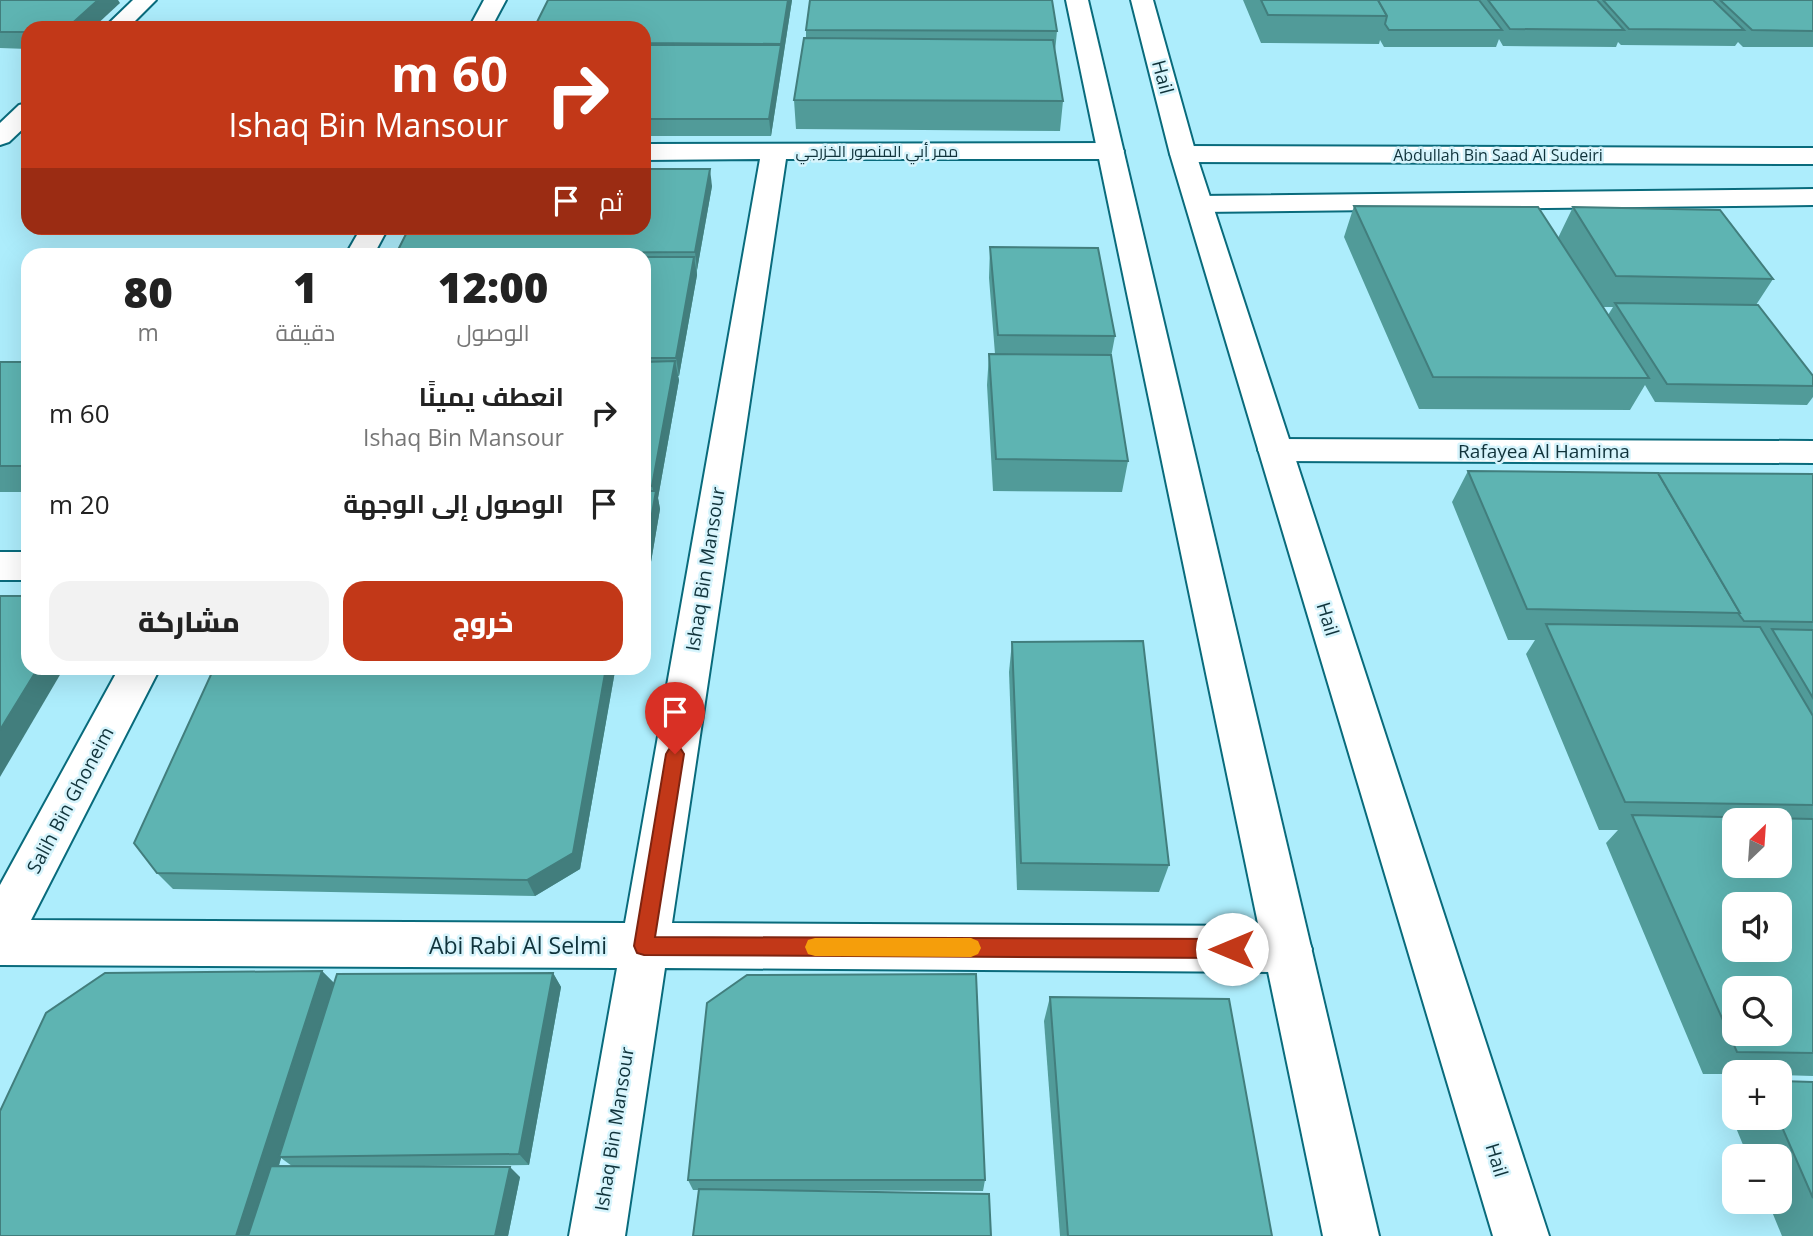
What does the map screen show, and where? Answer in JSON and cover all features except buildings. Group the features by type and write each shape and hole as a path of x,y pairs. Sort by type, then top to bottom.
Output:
{"street":[{"path":"122,21 145,0"},
{"path":"484,21 495,0"},
{"path":"1077,0 1351,1236"},
{"name":"Hail","path":"1143,0 1183,154 1521,1236"},
{"path":"0,110 21,110"},
{"path":"0,137 21,117"},
{"name":"ممر أبي المنصور الخزرجي","path":"651,152 1111,151"},
{"name":"Ishaq Bin Mansour","path":"597,1236 774,152"},
{"name":"Abdullah Bin Saad Al Sudeiri","path":"1183,154 1813,156"},
{"path":"1326,155 1294,161 1277,168 1278,174 1288,184 1344,202"},
{"path":"1199,204 1813,197"},
{"name":"Rafayea Al Hamima","path":"1275,450 1813,452"},
{"path":"0,566 21,566"},
{"name":"Salih Bin Ghoneim","path":"0,931 135,675"},
{"name":"Abi Rabi Al Selmi","path":"0,942 1288,949"}],"slow traffic":[{"path":"815,947 971,948"}],"route":[{"path":"675,754 644,946 1232,949"}]}
